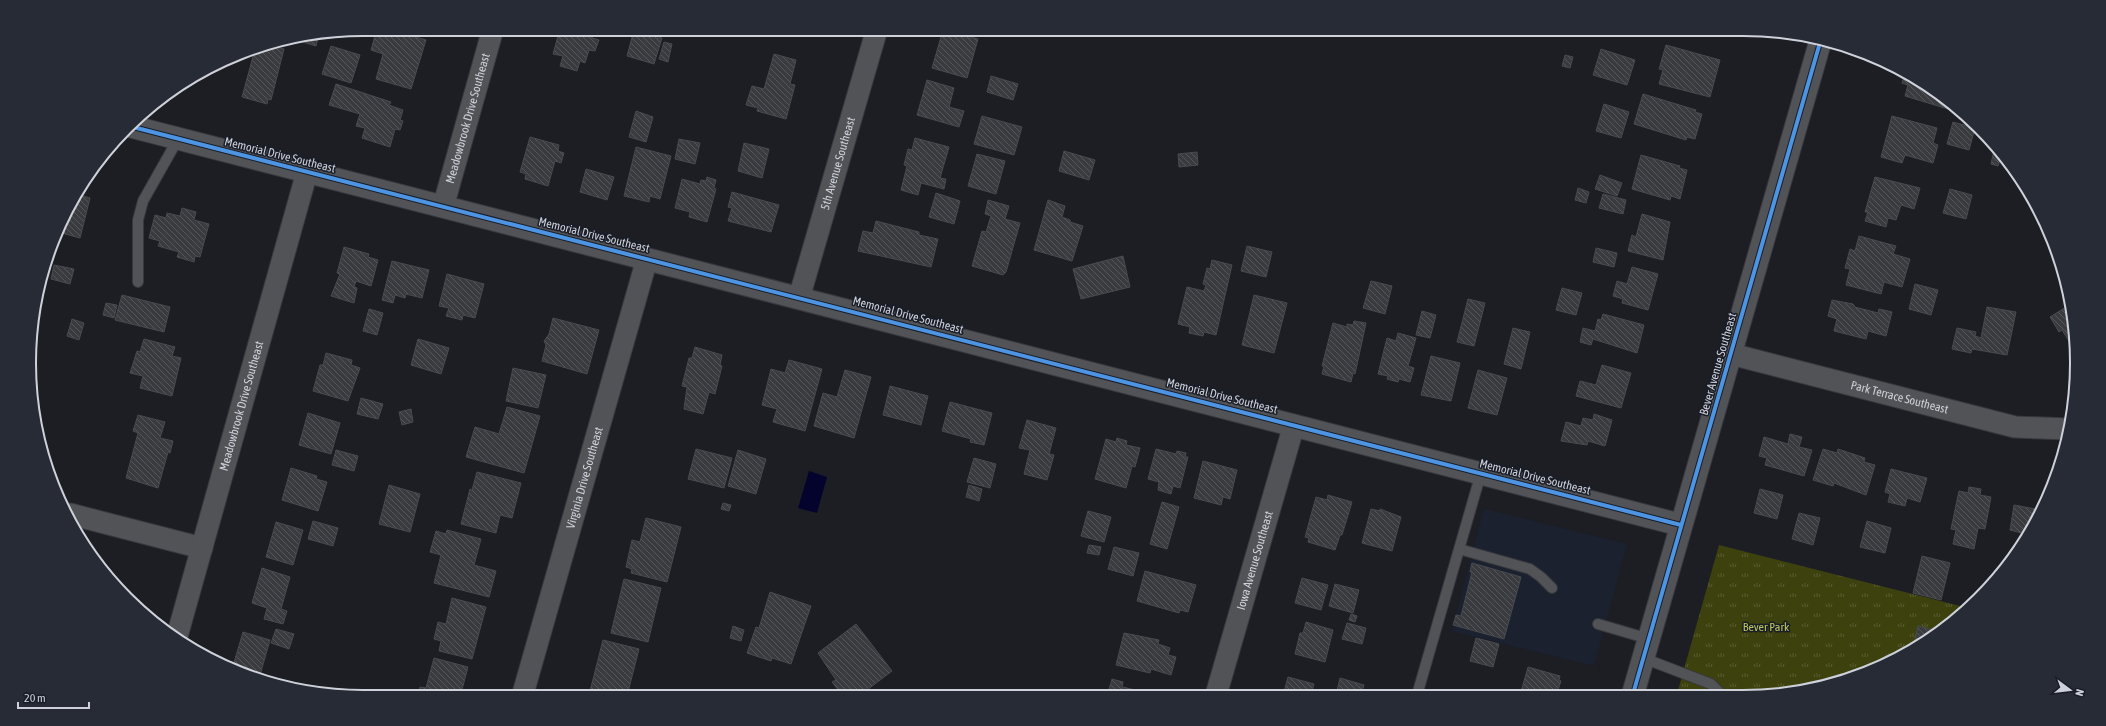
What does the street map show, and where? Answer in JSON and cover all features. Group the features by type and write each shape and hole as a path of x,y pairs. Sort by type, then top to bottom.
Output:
{"street":[{"name":"Meadowbrook Drive Southeast","path":"443,207 492,36"},
{"name":"5th Avenue Southeast","path":"799,298 875,36"},
{"name":"Bever Avenue Southeast","path":"1634,690 1819,45"},
{"name":"Memorial Drive Southeast","path":"136,128 1681,525"},
{"name":"Meadowbrook Drive Southeast","path":"178,633 307,172"},
{"name":"Virginia Drive Southeast","path":"524,690 647,259"},
{"name":"Park Terrace Southeast","path":"1731,354 2015,427 2064,428"},
{"name":"Iowa Avenue Southeast","path":"1217,690 1294,425"},
{"path":"74,515 202,548"}],"lane":[{"path":"138,282 138,220 143,201 178,139"},
{"path":"1418,690 1481,473"},
{"path":"1459,549 1530,570 1541,577 1552,588"},
{"path":"1598,624 1711,684 1717,690"}],"shaded area":[{"path":"809,471 827,477 817,513 798,508"},
{"path":"1484,509 1627,544 1594,666 1452,631"}],"green space":[{"name":"Bever Park","path":"1719,545 1962,606 1925,635 1888,656 1848,673 1828,679 1807,684 1764,689 1678,690"}],"building":[{"path":"375,36 413,36 426,40 411,89 376,79 383,54 371,50"},
{"path":"558,36 593,36 592,38 599,40 595,51 589,50 585,63 580,61 577,71 560,66 563,56 553,54"},
{"path":"632,36 655,36 662,38 654,64 627,56"},
{"path":"941,36 966,36 978,39 967,78 932,68"},
{"path":"318,39 316,46 302,42"},
{"path":"664,42 672,44 668,62 659,59"},
{"path":"1666,45 1720,60 1710,97 1659,84 1663,70 1659,69"},
{"path":"331,46 360,55 351,83 322,74"},
{"path":"277,47 284,49 271,100 268,99 267,104 242,97 253,55"},
{"path":"1601,49 1635,60 1627,85 1593,75"},
{"path":"774,54 796,60 790,84 795,85 786,119 757,111 758,108 746,105 752,86 764,89"},
{"path":"1565,55 1573,57 1570,68 1562,66"},
{"path":"991,76 1018,84 1013,100 987,92"},
{"path":"1903,79 1925,91 1948,109 1905,96 1908,85 1902,83"},
{"path":"927,80 954,88 949,107 964,111 959,127 917,115"},
{"path":"336,84 391,102 389,105 403,110 400,120 403,121 400,130 395,129 390,147 362,138 365,128 356,126 360,114 329,105"},
{"path":"1643,94 1696,110 1695,112 1702,114 1695,139 1687,137 1686,140 1634,124"},
{"path":"1604,104 1629,112 1621,138 1596,131"},
{"path":"636,111 653,117 646,142 629,137"},
{"path":"982,116 1022,127 1014,155 974,144"},
{"path":"1892,116 1937,128 1933,143 1938,145 1933,163 1905,155 1902,163 1881,157"},
{"path":"1953,122 1968,126 1974,132 1969,150 1947,144"},
{"path":"530,137 559,145 558,151 564,153 561,163 555,161 548,186 525,179 526,174 520,172"},
{"path":"915,138 949,147 940,178 946,179 944,189 921,183 918,195 901,190 907,166 904,165 908,149 912,150"},
{"path":"679,139 700,143 695,164 675,159"},
{"path":"744,143 769,149 762,178 738,171"},
{"path":"636,147 671,156 660,199 650,196 649,202 624,196"},
{"path":"1064,151 1095,160 1089,180 1059,171"},
{"path":"1197,152 1198,165 1179,167 1178,154"},
{"path":"1993,153 2000,161 1998,166 1991,164"},
{"path":"977,154 1005,161 996,194 968,186"},
{"path":"1641,155 1680,166 1679,168 1687,170 1680,199 1671,196 1670,200 1632,189"},
{"path":"586,169 614,177 607,200 580,192"},
{"path":"1600,175 1622,183 1617,196 1595,189"},
{"path":"707,177 716,180 714,188 716,189 707,222 689,217 690,212 675,208 682,179 700,184 701,180 706,181"},
{"path":"1875,177 1920,188 1914,209 1901,205 1896,220 1888,218 1886,227 1865,221 1868,212 1865,212"},
{"path":"1578,188 1589,192 1586,203 1575,200"},
{"path":"1950,189 1972,195 1966,219 1943,213"},
{"path":"732,192 779,205 771,232 728,221 732,208 728,207"},
{"path":"936,193 960,201 954,224 929,217"},
{"path":"1603,194 1626,200 1623,214 1599,208"},
{"path":"82,196 90,198 80,238 63,233"},
{"path":"988,200 1009,206 1005,219 1020,223 1006,272 1003,275 972,266 982,231 986,232 991,216 985,214"},
{"path":"1048,200 1065,206 1062,217 1070,220 1070,222 1083,226 1072,261 1034,250"},
{"path":"182,208 196,212 194,220 209,224 200,257 195,256 194,262 177,257 179,252 158,246 160,241 149,238 155,215 166,218 167,213 180,216"},
{"path":"1642,214 1670,222 1663,260 1628,251 1632,235 1636,237"},
{"path":"876,221 919,232 919,235 938,239 931,267 858,251 863,231 873,233"},
{"path":"1859,236 1896,246 1893,254 1910,259 1902,287 1884,282 1881,294 1846,285 1850,269 1845,268 1850,249 1855,251"},
{"path":"1247,246 1272,252 1266,277 1241,271"},
{"path":"344,247 369,254 368,257 378,260 371,286 356,281 354,287 357,288 354,303 331,296 340,274 337,273"},
{"path":"1596,248 1617,253 1614,267 1593,262"},
{"path":"1123,256 1130,287 1081,299 1073,269"},
{"path":"1212,260 1232,265 1216,335 1204,332 1203,336 1189,333 1190,327 1178,324 1187,287 1204,291 1206,285 1203,284 1207,268 1210,269"},
{"path":"392,261 429,270 422,298 406,294 405,298 395,295 393,303 382,300"},
{"path":"54,265 74,269 70,284 51,279"},
{"path":"1632,267 1658,274 1648,310 1622,303 1623,299 1613,296 1617,281 1627,284"},
{"path":"447,274 484,284 475,318 463,315 462,320 446,316 449,308 439,306"},
{"path":"1371,281 1392,286 1385,314 1363,308"},
{"path":"1915,284 1938,290 1931,315 1909,309"},
{"path":"1562,288 1582,293 1576,315 1556,310"},
{"path":"122,295 170,307 164,332 115,320"},
{"path":"1254,295 1287,303 1274,353 1242,345"},
{"path":"1468,299 1485,303 1474,346 1457,342"},
{"path":"1832,300 1853,304 1855,307 1878,313 1879,309 1892,312 1886,336 1868,331 1866,339 1834,331 1837,319 1828,316"},
{"path":"106,303 117,305 114,318 103,315"},
{"path":"1987,307 2016,312 2007,355 1972,349 1971,353 1952,349 1957,328 1976,332 1975,336 1981,338"},
{"path":"2065,307 2069,341 2062,330 2059,332 2050,317"},
{"path":"369,309 383,313 377,335 363,331"},
{"path":"1422,311 1436,315 1430,338 1416,335"},
{"path":"1603,314 1644,325 1637,353 1593,339 1591,345 1580,342 1583,328 1595,331 1598,319 1601,320"},
{"path":"553,318 599,330 587,374 542,361 546,345 544,341 549,334"},
{"path":"72,319 84,323 79,340 67,336"},
{"path":"1354,321 1366,323 1355,374 1353,373 1351,382 1322,374 1324,366 1322,366 1333,323 1347,327 1347,324 1353,325"},
{"path":"1513,328 1530,332 1521,369 1504,364"},
{"path":"1398,333 1416,338 1408,366 1414,368 1410,382 1399,379 1398,382 1387,379 1388,376 1378,374 1387,338 1396,341"},
{"path":"144,339 175,347 172,356 181,358 172,396 140,388 143,376 130,373 137,351 140,352"},
{"path":"418,339 449,348 441,374 411,365"},
{"path":"695,347 722,355 720,365 722,366 715,394 709,392 703,414 684,409 687,387 682,386 689,358 692,358"},
{"path":"326,353 352,360 351,365 360,368 348,401 313,391 320,365 323,365"},
{"path":"1431,356 1460,363 1451,401 1421,395"},
{"path":"789,360 822,369 805,431 773,422 777,409 762,405 771,369 785,373"},
{"path":"1602,365 1631,373 1621,408 1576,396 1580,381 1596,385"},
{"path":"513,368 546,375 538,408 506,401"},
{"path":"845,370 871,377 854,438 814,426 823,393 837,397"},
{"path":"1478,370 1507,378 1497,415 1468,408"},
{"path":"890,386 928,396 921,425 883,415"},
{"path":"361,398 383,404 378,419 357,414"},
{"path":"950,402 992,413 984,445 970,442 971,439 942,431"},
{"path":"507,407 540,416 524,473 466,457 475,427 499,434"},
{"path":"411,409 413,422 402,425 399,412"},
{"path":"308,413 340,423 331,454 299,445"},
{"path":"1594,414 1612,420 1605,446 1588,441 1587,445 1561,441 1566,422 1581,426 1583,418 1593,420"},
{"path":"138,415 165,422 160,438 173,441 170,453 168,452 158,488 126,478 138,433 133,431"},
{"path":"1027,420 1056,428 1049,454 1054,455 1047,480 1024,474 1030,450 1019,448"},
{"path":"1790,434 1802,437 1799,447 1812,450 1804,476 1765,465 1767,458 1759,456 1764,437 1788,444"},
{"path":"1117,438 1127,441 1126,445 1140,448 1135,467 1132,466 1126,488 1095,479 1106,439 1116,442"},
{"path":"696,449 732,458 724,488 688,479"},
{"path":"1156,449 1176,454 1177,451 1186,453 1185,457 1188,457 1180,488 1173,486 1171,494 1158,490 1159,482 1148,479"},
{"path":"1823,449 1837,453 1838,449 1865,458 1864,462 1875,465 1866,495 1834,483 1833,486 1813,480"},
{"path":"336,450 358,456 354,471 332,465"},
{"path":"738,450 766,459 756,494 728,486"},
{"path":"974,458 996,464 990,488 967,482"},
{"path":"1203,461 1237,470 1230,499 1223,497 1221,505 1194,498"},
{"path":"291,468 317,476 316,479 327,482 318,511 282,500"},
{"path":"1891,469 1927,478 1920,502 1907,498 1905,506 1888,502 1890,494 1885,492"},
{"path":"477,472 521,483 512,518 500,515 496,533 461,524 470,489 472,490"},
{"path":"389,485 420,494 410,532 379,524"},
{"path":"969,485 982,489 979,501 966,497"},
{"path":"1969,487 1981,489 1980,495 1991,497 1985,529 1978,528 1974,549 1953,544 1956,530 1951,529 1959,491 1968,493"},
{"path":"1760,489 1783,495 1777,519 1754,513"},
{"path":"1328,495 1352,502 1342,535 1340,535 1335,550 1308,542 1309,538 1305,537 1316,497 1327,500"},
{"path":"1162,502 1179,507 1167,549 1150,544"},
{"path":"723,503 731,505 729,511 721,509"},
{"path":"2014,505 2035,509 2022,533 2010,530"},
{"path":"1371,509 1380,511 1380,509 1401,517 1392,551 1362,543"},
{"path":"1088,511 1111,517 1104,542 1081,536"},
{"path":"1799,513 1820,518 1813,545 1792,539"},
{"path":"646,518 681,527 667,582 631,573 632,569 626,567 632,540 640,542"},
{"path":"313,521 338,528 333,546 308,539"},
{"path":"1867,521 1891,528 1885,553 1860,547"},
{"path":"276,522 303,530 293,565 266,557"},
{"path":"447,530 481,539 474,565 496,571 489,597 434,583 441,555 430,552 436,531 446,534"},
{"path":"1089,545 1101,547 1099,555 1087,553"},
{"path":"1114,547 1139,553 1133,576 1108,569"},
{"path":"1922,556 1950,563 1941,600 1913,593"},
{"path":"1472,563 1521,577 1504,639 1453,625 1456,615 1461,616 1472,572 1470,572"},
{"path":"262,568 290,577 281,609 287,611 283,624 264,619 267,608 252,603"},
{"path":"1145,571 1196,585 1188,612 1180,610 1179,613 1137,601"},
{"path":"1302,578 1328,585 1321,610 1295,603"},
{"path":"624,579 661,588 648,642 611,633"},
{"path":"1335,584 1359,590 1353,613 1329,606"},
{"path":"770,592 811,606 791,664 772,658 771,661 747,653 756,627 759,628"},
{"path":"452,598 486,607 472,659 439,651 441,641 434,639 438,622 446,624"},
{"path":"1351,614 1357,616 1355,622 1349,620"},
{"path":"1306,622 1333,630 1325,662 1295,654 1300,633 1303,633"},
{"path":"1347,623 1366,628 1362,644 1342,639"},
{"path":"856,624 892,671 867,690 838,690 832,682 836,680 818,653"},
{"path":"733,626 744,630 741,641 730,638"},
{"path":"1918,626 1932,630 1925,635 1915,641"},
{"path":"276,629 294,634 289,649 271,643"},
{"path":"243,632 270,640 260,674 234,663"},
{"path":"1124,633 1159,640 1158,644 1170,648 1168,655 1176,657 1171,675 1151,669 1150,673 1116,665"},
{"path":"1476,638 1499,644 1493,667 1470,661"},
{"path":"603,640 639,649 629,690 590,690"},
{"path":"434,658 468,667 462,690 419,690 420,687 426,688"},
{"path":"1528,667 1560,676 1559,680 1561,681 1558,690 1521,690"},
{"path":"1288,677 1314,684 1312,690 1285,690"},
{"path":"1340,678 1364,685 1362,690 1337,690"},
{"path":"1112,679 1123,682 1121,690 1109,689"},
{"path":"1123,687 1135,690 1122,690"}],"cycle path":[{"path":"1634,690 1819,45"},
{"path":"136,128 1681,525"}]}
